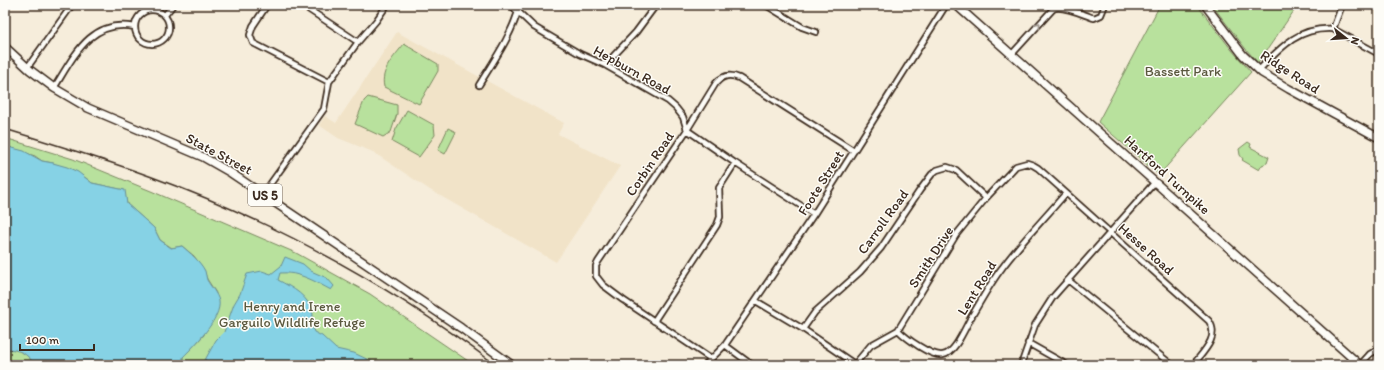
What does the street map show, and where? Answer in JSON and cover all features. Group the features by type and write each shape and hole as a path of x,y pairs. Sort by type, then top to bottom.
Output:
{"main road":[{"name":"Hartford Turnpike","path":"956,5 1360,365"},
{"name":"Ridge Road","path":"1205,5 1243,55 1259,70 1289,89 1379,138"},
{"name":"State Street","path":"5,47 27,68 54,88 88,108 203,157 263,194 456,324 512,365"}],"street":[{"path":"27,68 72,5"},
{"path":"165,15 173,5"},
{"path":"267,5 253,26 250,34 253,43 329,82"},
{"path":"302,5 358,42"},
{"path":"263,194 324,109 329,82 387,5"},
{"name":"Hepburn Road","path":"511,5 534,26 580,54 605,65 668,101 683,117 687,130"},
{"path":"479,85 506,42 520,5"},
{"path":"605,65 636,32 656,5"},
{"path":"766,5 802,27 816,32"},
{"name":"Foote Street","path":"705,365 725,345 756,301 814,214 946,5"},
{"path":"1012,54 1052,9 1056,7 1063,8 1094,18 1102,15 1105,5"},
{"path":"1333,29 1342,5"},
{"path":"156,10 165,15 168,19 169,30 164,40 153,44 143,41 139,37 135,27 138,17 146,11 156,10"},
{"path":"54,88 77,52 92,36 108,27 126,25 135,27"},
{"path":"1259,70 1292,39 1322,28 1333,29 1379,54"},
{"name":"Corbin Road","path":"711,359 603,285 596,276 596,266 687,130 716,83 722,77 735,76 854,151"},
{"path":"687,130 814,214"},
{"path":"654,321 718,225 720,217 720,184 735,163"},
{"name":"Hesse Road","path":"1027,163 1038,168 1209,320 1213,329 1212,340 1193,365"},
{"name":"Smith Drive","path":"856,365 871,345 898,330 956,235 986,198 1016,166 1027,163"},
{"name":"Carroll Road","path":"803,329 815,312 860,272 881,248 920,190 932,174 937,170 947,167 952,168 986,198"},
{"path":"1021,365 1035,326 1053,297 1155,182"},
{"name":"Lent Road","path":"898,330 906,337 930,352 942,355 950,352 1002,268 1066,194"},
{"path":"1068,280 1172,365"},
{"path":"756,301 803,329 856,365"},
{"path":"1028,343 1067,365"},
{"path":"725,345 752,365"},
{"path":"1360,365 1370,354 1379,349"}],"shaded area":[{"path":"397,32 564,123 558,134 620,166 556,262 430,190 373,152 338,138 319,125 325,116 336,123"}],"green space":[{"name":"Bassett Park","path":"1160,5 1197,5 1251,72 1159,175 1098,122"},
{"name":"Bassett Park","path":"1212,5 1298,5 1258,63"},
{"path":"404,44 438,64 438,71 419,104 384,87 383,81 386,69"},
{"path":"368,97 397,105 397,114 391,132 383,137 355,124 364,101"},
{"path":"407,110 434,125 435,135 419,157 392,142 396,129"},
{"path":"448,128 456,132 445,154 438,150"},
{"name":"Henry and Irene Garguilo Wildlife Refuge","path":"5,138 73,159 296,253 370,294 474,365 183,365 183,357 204,335 216,293 207,279 204,270 194,256 182,246 172,248 160,240 154,228 127,204 124,190 92,183 86,178 53,163 42,161 35,156 5,146"},
{"path":"1248,142 1251,144 1250,147 1269,157 1267,163 1262,165 1259,170 1242,160 1243,159 1240,155 1239,149"},
{"path":"5,349 22,352 29,357 35,365 5,365"}],"water":[{"path":"5,146 24,151 42,161 67,167 78,172 92,183 125,190 127,204 154,228 160,240 171,248 182,246 195,257 205,271 207,280 218,298 219,308 212,323 194,346 183,357 183,365 35,365 29,357 22,352 5,349"},
{"path":"285,257 303,264 311,271 327,278 334,286 331,290 300,275 280,273 278,280 300,293 308,302 313,314 311,323 314,332 322,336 336,349 354,353 376,365 208,365 205,360 216,340 224,332 247,274 262,271 271,274 281,266"}],"railway":[{"path":"5,129 152,177 243,214 287,235 331,258 415,309 496,365"}]}
